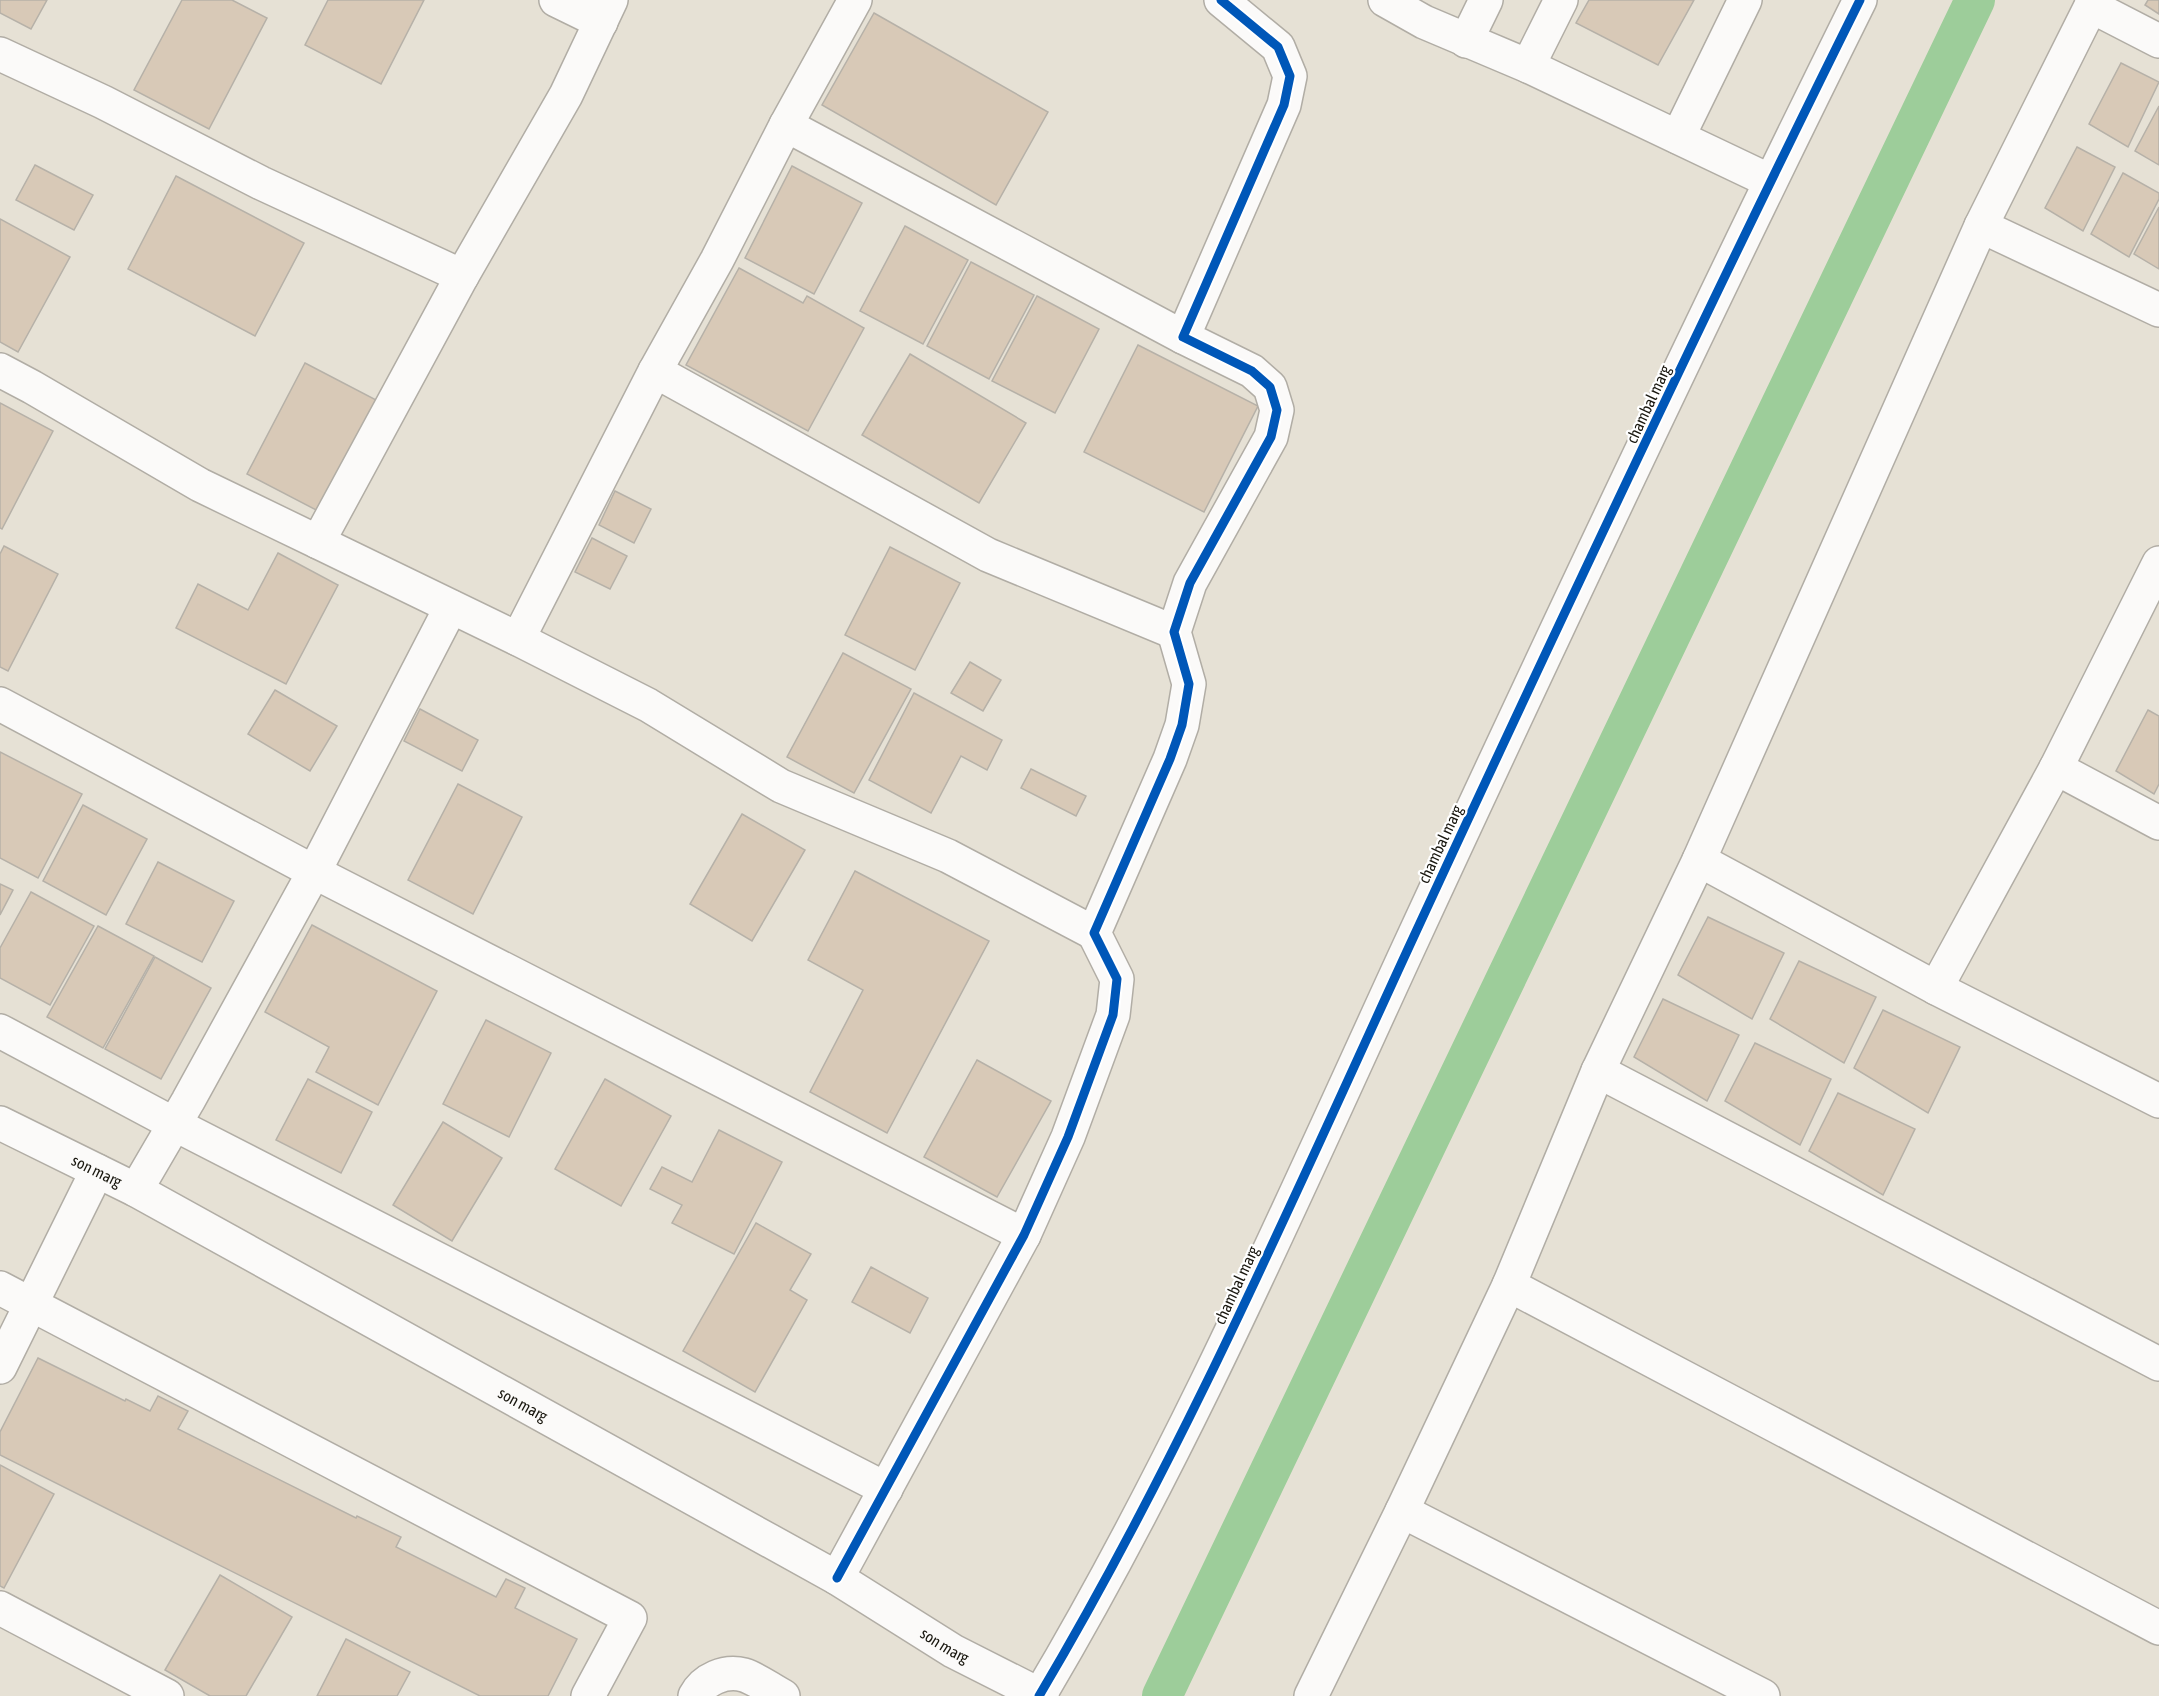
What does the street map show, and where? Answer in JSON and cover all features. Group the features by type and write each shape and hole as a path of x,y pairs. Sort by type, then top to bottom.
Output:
{"street":[{"path":"318,542 462,276 566,95 606,11 556,0"},
{"path":"518,639 655,371 717,260 786,125 855,0"},
{"path":"1183,337 1284,105 1290,76 1278,47 1221,0"},
{"path":"1385,0 1424,22 1528,66 1770,181"},
{"path":"1466,40 1486,0"},
{"path":"1528,66 1562,0"},
{"path":"1678,137 1745,0"},
{"name":"chambal marg","path":"1040,1696 1122,1551 1243,1307 1479,796 1770,181 1860,0"},
{"path":"1311,1696 1509,1285 1598,1071 1699,860 1981,226 2092,3 2159,41"},
{"path":"0,54 104,102 261,183 462,276"},
{"path":"786,125 1183,337 1252,371 1270,387 1277,410 1270,437 1190,583 1174,632 1189,684 1182,725 1165,770 1094,933"},
{"path":"1981,226 2159,310"},
{"path":"0,370 200,485 518,639 648,705 781,786 948,856 1094,933 1118,979 1113,1015 1068,1137 1024,1235 837,1578"},
{"path":"655,371 988,555 1174,632"},
{"path":"1936,988 2056,768 2158,567"},
{"path":"136,1190 314,872 451,607"},
{"path":"0,704 314,872 1024,1235"},
{"path":"2056,768 2159,823"},
{"path":"1699,860 1936,988 2159,1101"},
{"path":"0,1031 174,1124 886,1489"},
{"path":"1598,1071 2159,1364"},
{"name":"son marg","path":"0,1122 136,1190 837,1578 953,1650 1040,1696"},
{"path":"0,1367 97,1171"},
{"path":"1509,1285 2159,1628"},
{"path":"0,1288 630,1618 588,1696"},
{"path":"1402,1511 1763,1696"},
{"path":"0,1608 167,1696"},
{"path":"695,1696 700,1686 722,1674 744,1675 783,1696"}],"building":[{"path":"0,0 47,0 31,29 0,13"},
{"path":"182,0 232,0 267,18 209,129 134,90"},
{"path":"328,0 424,0 381,84 305,45"},
{"path":"1589,0 1694,0 1658,65 1576,23"},
{"path":"2148,0 2159,0 2159,14 2145,5"},
{"path":"874,13 1048,112 996,205 822,105"},
{"path":"2121,63 2159,82 2128,147 2089,124"},
{"path":"2159,106 2159,165 2135,151"},
{"path":"2077,147 2115,167 2083,231 2045,208"},
{"path":"35,165 93,195 74,230 16,200"},
{"path":"792,166 862,203 814,294 745,258"},
{"path":"2123,173 2159,193 2159,199 2129,257 2091,234"},
{"path":"176,176 304,243 255,336 128,269"},
{"path":"2159,207 2159,269 2134,254"},
{"path":"0,219 70,257 18,352 0,342"},
{"path":"905,226 968,260 923,344 860,311"},
{"path":"971,262 1034,295 989,379 927,346"},
{"path":"739,268 803,303 807,296 864,328 808,431 686,365"},
{"path":"1037,296 1099,329 1055,413 992,381"},
{"path":"1138,345 1258,406 1204,512 1084,452"},
{"path":"910,354 1026,423 979,503 862,435"},
{"path":"305,363 380,402 322,513 247,474"},
{"path":"0,403 53,431 2,529 0,528"},
{"path":"615,491 651,509 634,543 599,525"},
{"path":"592,538 627,556 610,589 575,572"},
{"path":"4,546 58,574 8,671 0,667 0,554"},
{"path":"890,547 960,583 915,670 845,635"},
{"path":"278,553 338,585 286,684 176,628 198,584 248,610"},
{"path":"843,653 911,689 854,793 787,757"},
{"path":"970,662 1001,680 983,711 951,693"},
{"path":"275,690 337,726 310,771 248,734"},
{"path":"914,693 1002,740 987,770 961,756 931,813 869,780"},
{"path":"420,709 478,740 462,771 404,741"},
{"path":"2148,710 2159,716 2159,784 2154,794 2116,771"},
{"path":"0,752 82,794 38,878 0,858"},
{"path":"1031,769 1086,796 1076,816 1021,788"},
{"path":"458,784 522,817 473,914 408,880"},
{"path":"83,805 147,839 106,915 43,881"},
{"path":"742,814 805,850 752,941 690,904"},
{"path":"158,862 234,901 202,962 126,924"},
{"path":"855,871 989,941 887,1133 810,1092 863,990 808,960"},
{"path":"0,884 13,890 0,915"},
{"path":"31,892 94,926 50,1005 0,978 0,948"},
{"path":"1708,917 1784,953 1752,1019 1678,975"},
{"path":"312,925 437,991 378,1105 316,1072 329,1047 265,1012"},
{"path":"98,926 154,956 103,1048 47,1017"},
{"path":"155,957 211,988 161,1079 105,1049"},
{"path":"1799,961 1876,997 1844,1063 1770,1019"},
{"path":"1663,999 1739,1035 1707,1101 1634,1057"},
{"path":"1883,1010 1960,1047 1928,1113 1854,1068"},
{"path":"486,1020 551,1053 509,1137 443,1104"},
{"path":"1755,1043 1831,1079 1800,1145 1725,1101"},
{"path":"977,1060 1051,1101 997,1197 924,1157"},
{"path":"308,1079 372,1112 341,1173 276,1140"},
{"path":"605,1079 671,1116 621,1206 555,1169"},
{"path":"1838,1093 1915,1129 1883,1195 1809,1151"},
{"path":"443,1122 502,1158 452,1241 393,1205"},
{"path":"719,1130 782,1162 734,1254 672,1223 682,1205 650,1189 662,1167 692,1182"},
{"path":"756,1223 811,1254 790,1290 807,1300 755,1392 683,1351"},
{"path":"871,1267 928,1298 910,1333 852,1302"},
{"path":"38,1358 150,1411 158,1396 188,1411 178,1429 356,1518 357,1516 401,1537 396,1547 496,1597 506,1579 525,1588 515,1608 577,1639 548,1696 480,1696 0,1455 0,1432"},
{"path":"0,1465 54,1494 4,1588 0,1586"},
{"path":"220,1575 292,1617 246,1696 210,1696 165,1670"},
{"path":"346,1639 410,1672 397,1696 317,1696"}],"waterway":[{"path":"1162,1696 1975,0"}],"cycle path":[{"path":"837,1578 1024,1235 1068,1137 1113,1015 1117,979 1094,933 1170,759 1182,725 1189,684 1174,632 1190,583 1271,437 1277,410 1270,387 1252,371 1183,337 1284,105 1290,76 1278,47 1221,0"},
{"path":"1039,1696 1091,1606 1188,1421 1278,1233 1574,592 1860,0"}]}
